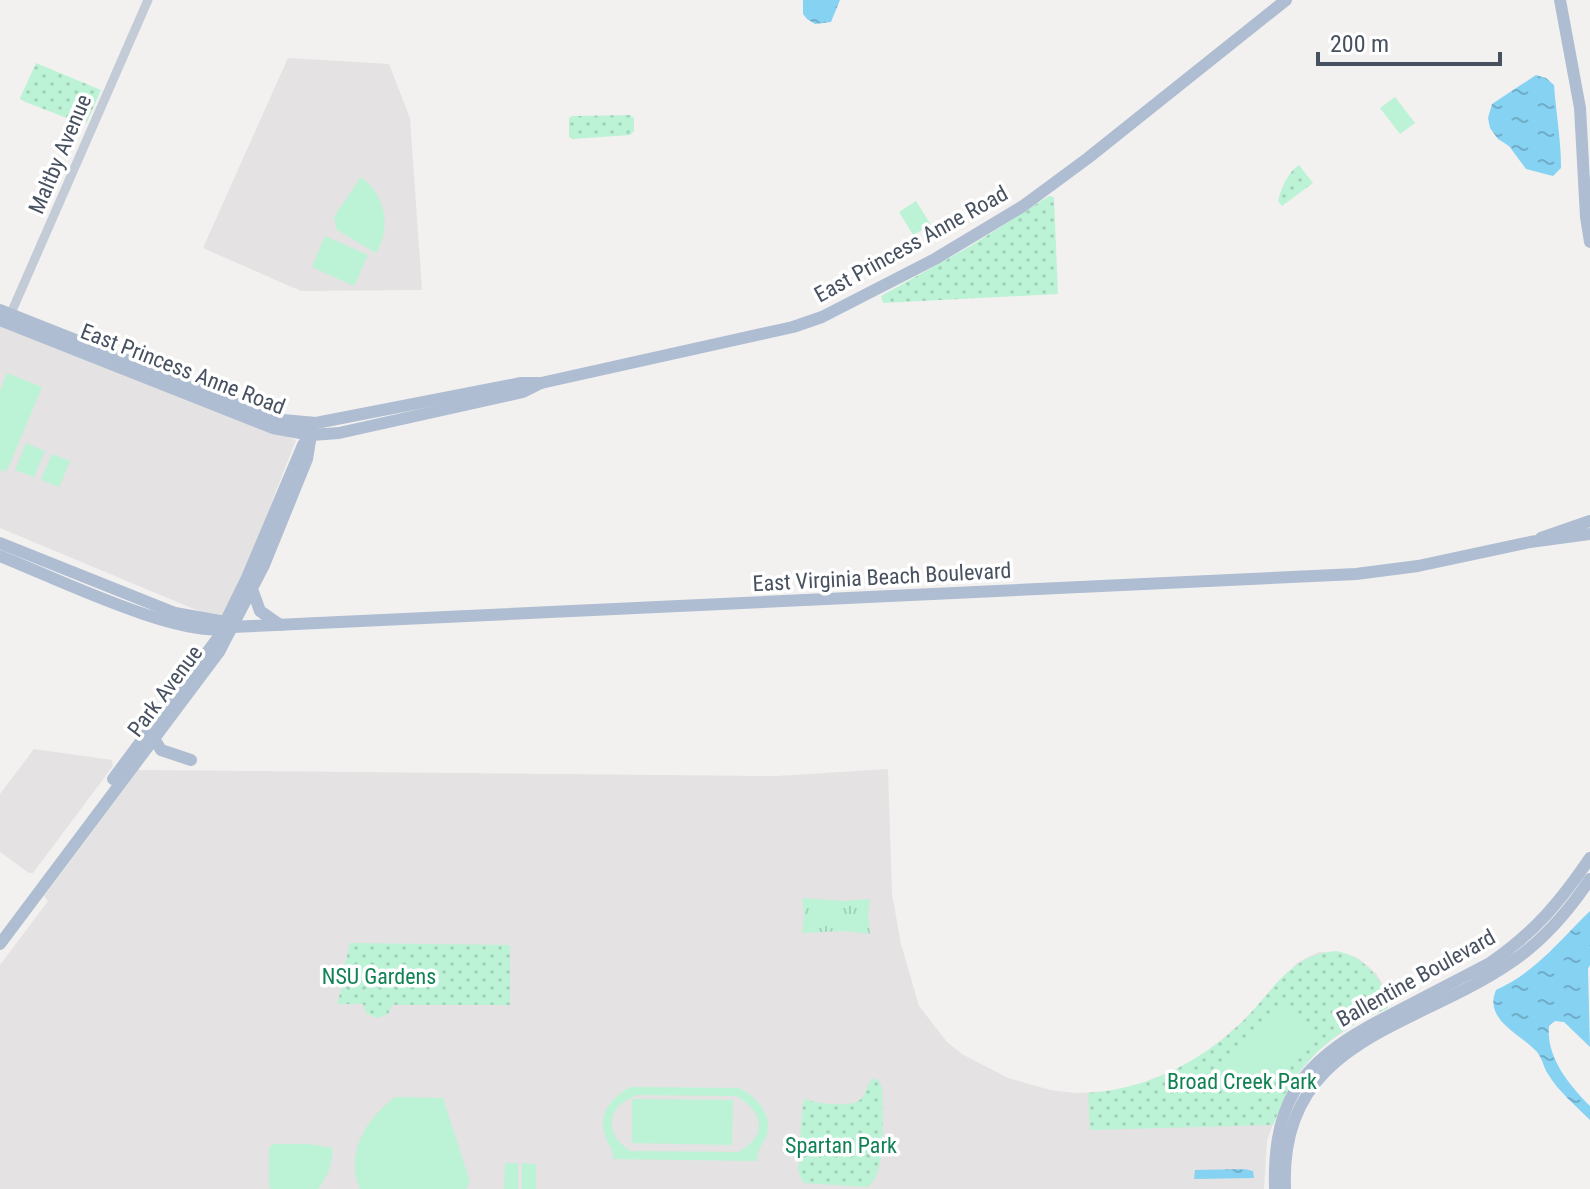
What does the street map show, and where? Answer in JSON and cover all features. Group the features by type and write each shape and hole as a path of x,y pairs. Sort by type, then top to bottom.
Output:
{"main road":[{"name":"East Princess Anne Road","path":"4,317 255,411 313,429 347,419 521,383 541,383 793,327 822,317 879,289 966,241 1049,188 1286,0"},
{"path":"1560,0 1580,108 1590,242"},
{"name":"Park Avenue","path":"0,930 252,589 307,459 313,429"},
{"name":"Park Avenue","path":"0,944 203,675 303,445 313,429"},
{"name":"East Virginia Beach Boulevard","path":"1530,542 1590,521"},
{"name":"East Virginia Beach Boulevard","path":"0,556 165,622 190,628 1356,574 1418,566 1530,542 1590,534"},
{"name":"East Virginia Beach Boulevard","path":"0,543 175,613 226,627"},
{"path":"252,589 260,611 280,625"},
{"path":"190,628 206,639 206,654"},
{"path":"155,740 161,750 191,760"},
{"name":"Ballentine Boulevard","path":"1275,1189 1275,1151 1281,1122 1293,1093 1320,1058 1357,1032 1511,949 1546,917 1590,858"},
{"name":"Ballentine Boulevard","path":"1285,1189 1285,1157 1290,1130 1302,1102 1319,1076 1355,1046 1495,974 1519,957 1554,927 1590,879"}],"street":[{"name":"Maltby Avenue","path":"4,317 148,0"}],"shaded area":[{"path":"288,58 389,64 410,118 422,290 301,291 203,248"},
{"path":"0,326 296,440 225,622 0,528"},
{"path":"34,749 112,760 113,766 33,873 29,873 0,852 0,794"},
{"path":"888,769 892,894 901,944 919,1006 947,1042 962,1054 1008,1078 1050,1090 1075,1093 1112,1091 1140,1084 1180,1068 1210,1050 1243,1021 1297,963 1308,957 1319,952 1347,954 1358,958 1376,973 1391,999 1316,1053 1294,1079 1281,1102 1267,1141 1264,1189 0,1189 0,965 48,901 44,896 138,770 776,776"}],"green space":[{"path":"36,63 101,90 87,122 82,124 20,98"},
{"path":"1395,97 1415,123 1400,134 1380,108"},
{"path":"630,115 634,118 634,131 630,135 569,137 569,118 572,116"},
{"path":"1299,165 1313,183 1282,206 1278,201 1283,186"},
{"path":"361,177 376,193 384,212 384,233 376,253 337,230 334,217"},
{"path":"1049,196 1054,197 1058,294 883,303 881,296 969,247"},
{"path":"916,201 931,225 913,235 899,212"},
{"path":"325,236 368,255 354,286 312,267"},
{"path":"7,373 42,387 7,471 2,469 0,474 0,391"},
{"path":"26,443 45,451 34,477 15,470"},
{"path":"52,454 70,461 59,487 41,480"},
{"path":"802,898 870,899 870,934 844,931 802,933"},
{"name":"NSU Gardens","path":"350,943 510,945 510,1005 392,1005 388,1014 377,1018 366,1013 363,1004 337,1004 347,970 344,969"},
{"name":"Broad Creek Park","path":"1337,951 1363,963 1391,999 1387,1009 1345,1030 1320,1049 1291,1085 1273,1125 1090,1130 1088,1093 1151,1080 1190,1061 1242,1022 1294,967 1306,959"},
{"path":"1281,1003 1313,1033 1241,1109 1209,1078"},
{"name":"Spartan Park","path":"874,1078 882,1088 883,1127 881,1157 874,1181 867,1187 803,1183 798,1170 805,1099 834,1104 857,1102"},
{"path":"630,1087 739,1088 758,1102 768,1121 757,1161 613,1159 603,1120 608,1106","holes":["637,1095 736,1096 752,1109 759,1124 754,1139 738,1152 630,1151 621,1144 612,1128 614,1113 619,1106"]},
{"path":"395,1097 443,1098 470,1182 466,1189 360,1189 355,1162 361,1137 375,1115"},
{"path":"632,1099 733,1100 732,1145 632,1143"},
{"path":"274,1144 333,1148 329,1170 318,1189 271,1189 269,1148"},
{"path":"505,1163 518,1163 518,1189 504,1189"},
{"path":"522,1163 536,1164 536,1189 522,1189"}],"water":[{"path":"803,0 840,0 831,22 815,24 803,14"},
{"path":"1536,75 1554,85 1561,168 1553,176 1526,169 1509,146 1498,139 1490,128 1488,118 1492,104"},
{"path":"1590,911 1590,1047 1564,1022 1555,1021 1549,1026 1549,1037 1560,1070 1590,1106 1590,1120 1557,1086 1537,1052 1499,1018 1493,1001 1496,990 1535,965"},
{"path":"1195,1170 1253,1171 1254,1178 1194,1179"}]}
